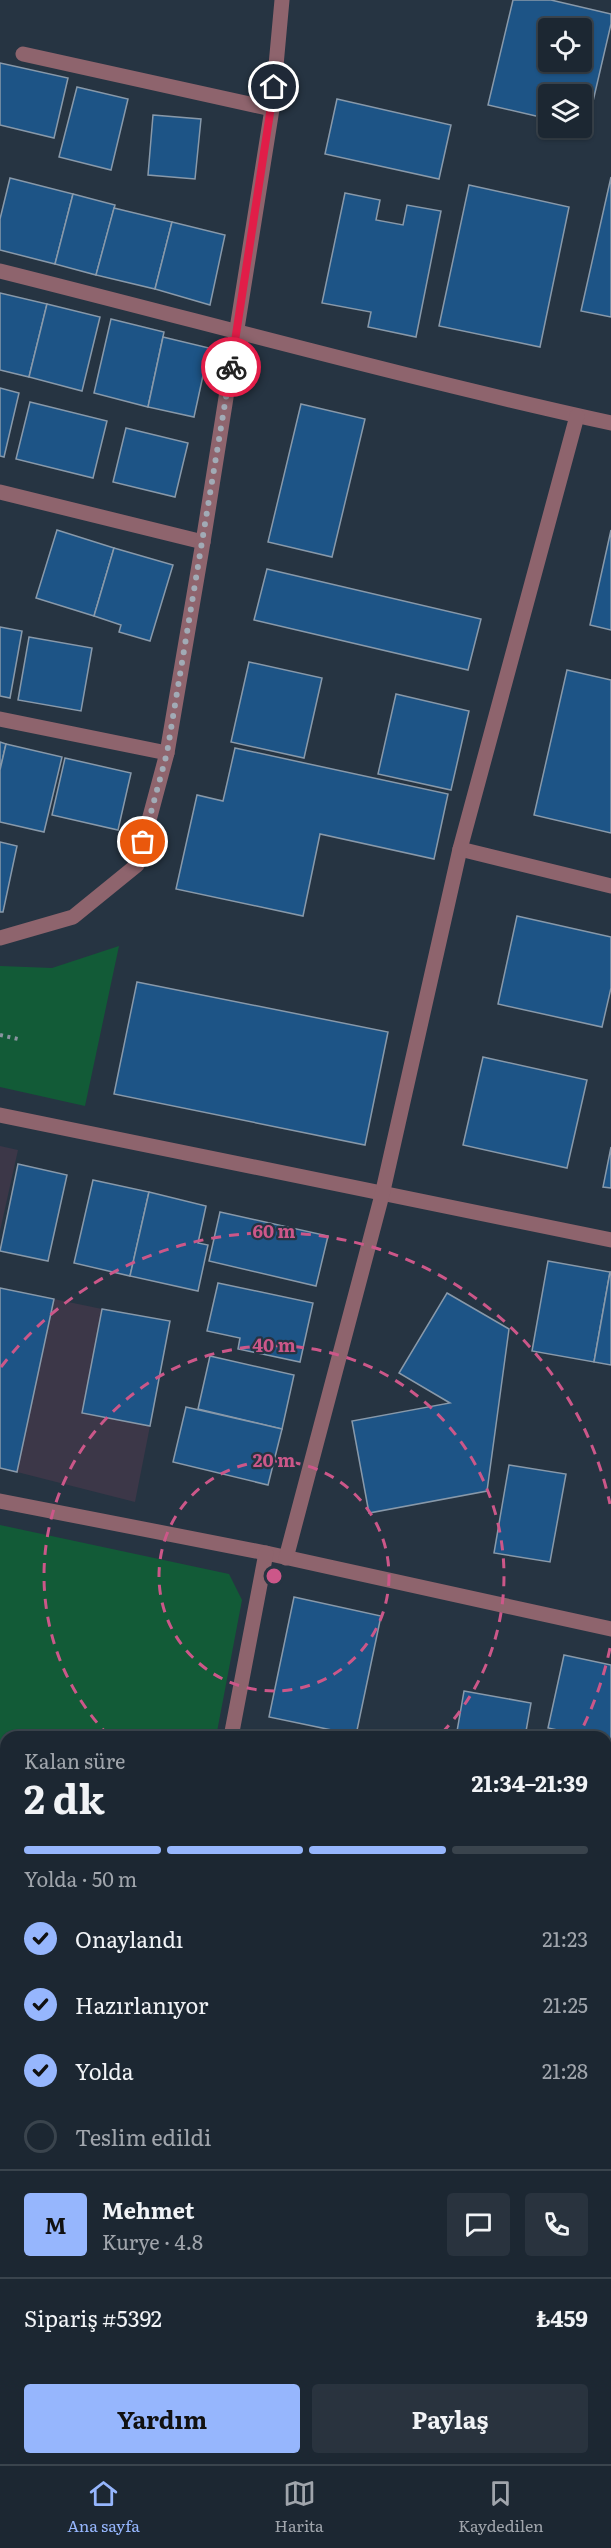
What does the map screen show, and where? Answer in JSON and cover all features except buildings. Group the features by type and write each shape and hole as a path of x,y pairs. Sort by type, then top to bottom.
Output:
{"street":[{"path":"0,938 73,917 137,865 167,753 203,542 272,109 282,0"},
{"path":"23,54 272,109"},
{"path":"0,271 460,389 611,423"},
{"path":"286,1558 382,1195 460,849 577,416"},
{"path":"0,492 203,542"},
{"path":"0,719 167,753"},
{"path":"460,849 611,886"},
{"path":"0,1116 611,1240"},
{"path":"0,1501 266,1553 611,1629"},
{"path":"232,1731 266,1553"}],"path":[{"path":"0,1035 18,1039"}],"shaded area":[{"path":"0,1146 18,1150 0,1231"},
{"path":"54,1299 102,1309 82,1413 150,1426 135,1502 17,1472"}],"green space":[{"path":"119,946 85,1106 0,1087 0,966 52,968"},
{"path":"0,1525 229,1574 242,1600 217,1731 0,1731"}],"way so far":[{"path":"143,842 167,753 231,367"}],"route":[{"path":"231,367 274,87"}]}
